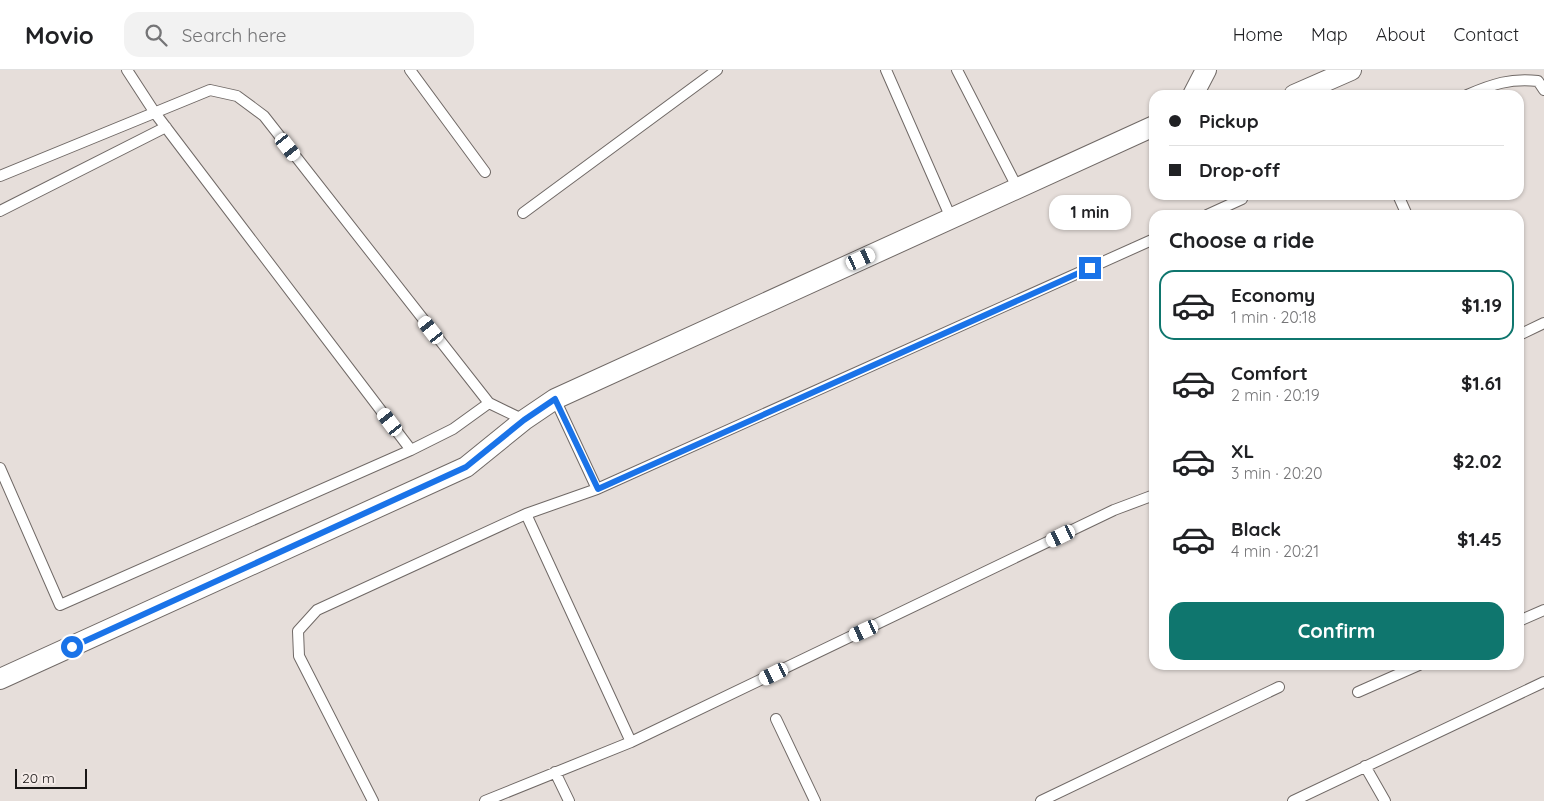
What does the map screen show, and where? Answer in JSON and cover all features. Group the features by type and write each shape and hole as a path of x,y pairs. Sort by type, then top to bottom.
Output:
{"street":[{"path":"1196,90 1206,70"},
{"path":"1305,90 1351,70"},
{"path":"0,679 466,467 524,420 555,399 1149,128"}],"lane":[{"path":"127,70 166,127 411,450"},
{"path":"410,70 485,172"},
{"path":"523,213 717,70"},
{"path":"886,70 951,218"},
{"path":"957,70 1017,187"},
{"path":"1479,90 1518,79 1538,80 1544,90"},
{"path":"0,176 210,90 237,96 264,116 489,404 524,420"},
{"path":"0,211 166,127"},
{"path":"1217,210 1236,200"},
{"path":"374,801 299,656 298,631 317,610 526,514 598,489 1149,241"},
{"path":"1524,333 1544,323"},
{"path":"555,399 598,489"},
{"path":"0,468 60,606 411,450 453,429 489,404"},
{"path":"485,801 631,742 1105,514 1149,497"},
{"path":"526,514 631,742"},
{"path":"1524,619 1544,610"},
{"path":"1358,692 1408,670"},
{"path":"1294,801 1544,682"},
{"path":"1041,801 1279,687"},
{"path":"776,719 815,801"},
{"path":"1365,766 1385,801"},
{"path":"555,772 569,801"}],"route":[{"path":"72,647 466,467 524,420 555,399 598,489 1090,268"}]}
